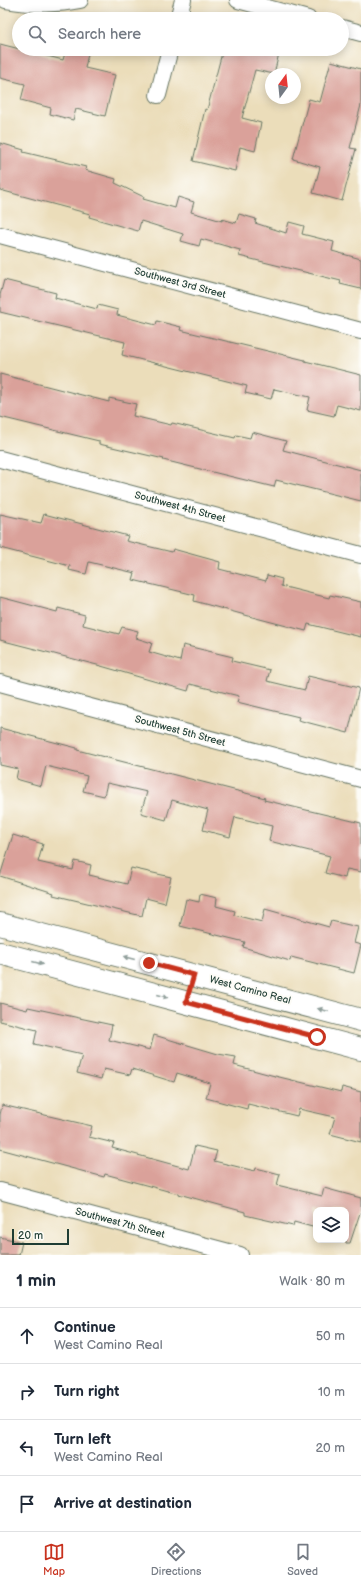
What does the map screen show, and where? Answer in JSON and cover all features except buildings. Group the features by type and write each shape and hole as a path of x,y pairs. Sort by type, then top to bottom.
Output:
{"street":[{"path":"6,0 34,4 80,0"},
{"path":"180,12 183,0"},
{"path":"238,0 282,12"},
{"path":"349,30 361,33"},
{"path":"158,95 168,56"},
{"name":"Southwest 3rd Street","path":"0,235 361,331"},
{"name":"Southwest 4th Street","path":"0,459 361,555"},
{"name":"Southwest 5th Street","path":"0,683 361,779"},
{"name":"West Camino Real","path":"0,924 361,1020"},
{"path":"0,953 361,1049"},
{"path":"186,1002 194,975"},
{"name":"Southwest 7th Street","path":"0,1191 240,1255"}],"route":[{"path":"149,963 194,975 186,1002 317,1037"}]}
